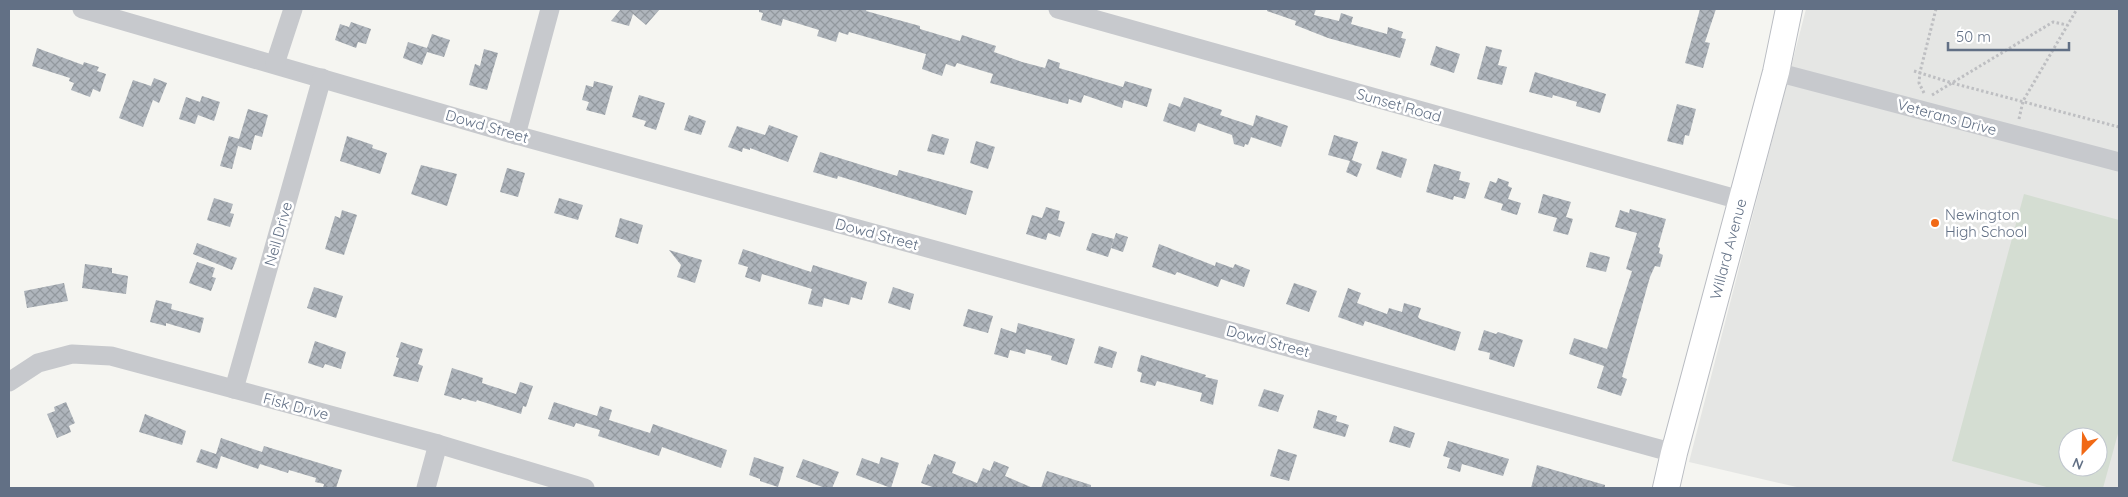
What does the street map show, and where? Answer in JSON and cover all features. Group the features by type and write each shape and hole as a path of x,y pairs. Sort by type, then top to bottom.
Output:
{"main road":[{"name":"Willard Avenue","path":"1666,488 1740,200 1776,72 1789,9"}],"street":[{"name":"Dowd Street","path":"82,9 516,135 1674,453"},
{"path":"275,64 293,9"},
{"path":"516,135 550,9"},
{"name":"Sunset Road","path":"1058,9 1740,200"},
{"name":"Veterans Drive","path":"1776,72 2119,162"},
{"name":"Neil Drive","path":"234,389 322,78"},
{"name":"Fisk Drive","path":"9,382 38,363 72,354 111,356 438,444 585,488"},
{"path":"426,488 438,444"}],"path":[{"path":"1936,9 1920,72 1919,82 1927,98 2053,22 2067,25"},
{"path":"2017,124 2023,101 2077,9"},
{"path":"1914,71 1952,83 2119,127"}],"shaded area":[{"name":"Newington High School","path":"1806,9 2119,9 2119,488 1801,488 1689,462"},
{"path":"2024,194 2119,220 2119,430 2108,470 2108,427 2058,427 2058,477 2106,477 2103,488 2050,488 1952,461"}],"building":[{"path":"621,9 660,9 646,25 633,14 629,26 611,21"},
{"path":"759,9 867,9 866,11 920,26 920,29 960,41 962,35 996,46 994,52 1022,62 1045,68 1048,59 1060,63 1059,68 1123,87 1125,81 1152,89 1147,107 1124,100 1122,108 1084,95 1081,103 1069,99 1068,104 990,83 993,74 957,63 955,67 946,64 942,76 922,69 926,54 849,32 848,35 839,32 836,42 817,36 819,30 783,19 781,26 761,20 763,13 759,12"},
{"path":"1267,9 1316,9 1314,15 1339,21 1341,13 1353,17 1351,24 1387,34 1388,27 1403,32 1401,38 1406,39 1400,58 1328,38 1295,25 1296,21 1267,11"},
{"path":"1700,9 1716,9 1705,42 1710,43 1703,68 1685,63"},
{"path":"351,22 371,29 366,44 358,42 356,48 335,40 340,24 349,27"},
{"path":"432,34 450,40 444,57 427,52 422,65 403,58 408,42 427,48"},
{"path":"1436,46 1460,54 1454,73 1430,65"},
{"path":"1486,46 1502,50 1498,65 1507,67 1502,85 1477,79"},
{"path":"37,48 83,65 84,62 99,67 97,71 106,74 100,92 93,89 90,97 71,90 74,83 69,81 70,78 32,66"},
{"path":"484,49 498,53 487,90 469,85 475,64 480,66"},
{"path":"1535,72 1606,94 1600,113 1576,106 1577,102 1553,95 1552,98 1529,92"},
{"path":"154,78 167,83 159,103 153,100 143,127 119,118 133,80 151,86"},
{"path":"594,81 613,86 605,115 586,110 589,102 582,100 586,85 593,87"},
{"path":"639,95 665,103 656,130 644,126 646,121 632,117"},
{"path":"202,96 220,102 214,121 198,115 195,124 179,119 186,97 200,102"},
{"path":"1184,97 1222,110 1220,115 1253,126 1256,115 1288,126 1281,147 1251,137 1248,145 1245,144 1244,147 1234,144 1232,135 1198,123 1195,132 1163,121 1169,103 1180,107"},
{"path":"1677,104 1696,109 1689,136 1685,135 1683,145 1667,141"},
{"path":"248,109 268,115 262,137 255,135 251,150 238,146 232,169 220,166 229,136 239,139"},
{"path":"689,115 706,121 701,135 684,130"},
{"path":"769,125 798,136 788,162 750,148 750,150 743,148 742,152 728,147 737,126 765,135"},
{"path":"932,134 949,139 944,155 927,151"},
{"path":"1334,135 1358,142 1352,160 1362,164 1357,177 1346,172 1350,161 1328,155"},
{"path":"347,136 373,145 372,148 387,153 380,174 340,161"},
{"path":"976,141 995,147 988,169 970,163"},
{"path":"1382,151 1407,159 1401,178 1376,169"},
{"path":"820,152 897,176 899,170 973,191 966,215 838,176 837,179 813,172"},
{"path":"1434,164 1461,172 1459,180 1470,183 1465,199 1454,196 1453,200 1426,192"},
{"path":"421,165 457,174 447,206 411,194"},
{"path":"507,168 525,173 518,197 500,192"},
{"path":"1498,178 1509,182 1508,186 1512,188 1508,199 1521,203 1517,215 1501,210 1503,204 1484,198 1490,181 1496,183"},
{"path":"1543,194 1571,202 1566,217 1573,219 1568,235 1553,231 1557,218 1538,213"},
{"path":"214,198 233,204 230,213 234,214 230,227 207,220"},
{"path":"559,198 583,205 578,220 554,213"},
{"path":"1046,207 1060,211 1058,220 1065,222 1060,237 1048,233 1046,240 1026,234 1032,215 1042,218"},
{"path":"1630,209 1666,219 1658,247 1660,248 1659,253 1663,255 1660,267 1655,266 1650,277 1622,377 1627,379 1621,396 1597,388 1604,366 1569,354 1574,338 1607,349 1632,271 1626,269 1637,233 1615,227 1620,210 1629,213"},
{"path":"342,210 357,215 344,255 325,249 335,216 340,218"},
{"path":"620,218 643,225 638,244 615,237"},
{"path":"1092,233 1114,239 1108,257 1086,250"},
{"path":"1116,233 1128,237 1123,252 1111,248"},
{"path":"197,243 237,258 232,270 193,254"},
{"path":"1159,244 1215,266 1216,262 1233,268 1235,264 1250,270 1244,287 1221,279 1218,287 1177,272 1175,275 1152,267"},
{"path":"743,249 811,272 813,265 867,282 862,300 851,297 849,305 824,298 822,307 808,304 812,289 762,274 760,282 745,277 748,267 738,264"},
{"path":"669,250 702,260 695,283 677,277 681,265"},
{"path":"1590,252 1610,257 1606,272 1586,267"},
{"path":"197,262 215,268 212,277 216,278 211,291 189,283"},
{"path":"85,264 112,268 112,273 128,276 126,294 82,288"},
{"path":"64,283 68,301 27,308 24,291"},
{"path":"1294,283 1317,291 1309,312 1286,304"},
{"path":"314,287 343,296 336,318 307,308"},
{"path":"893,287 914,294 910,310 888,303"},
{"path":"1348,288 1361,293 1357,303 1387,314 1389,308 1402,312 1404,303 1421,308 1418,317 1420,319 1461,332 1455,351 1365,321 1363,326 1338,317"},
{"path":"156,300 172,304 171,309 204,318 200,333 166,323 166,326 150,322"},
{"path":"968,309 993,316 988,333 963,326"},
{"path":"1018,323 1075,339 1067,365 1051,360 1052,356 1026,349 1025,354 1010,350 1008,358 994,354 1001,328 1016,333"},
{"path":"1484,330 1496,334 1498,332 1523,340 1514,367 1489,359 1490,353 1478,350"},
{"path":"315,341 346,352 341,369 325,364 323,368 308,363"},
{"path":"401,342 423,349 418,364 423,366 418,382 393,376 399,358 396,357"},
{"path":"1099,346 1117,352 1112,368 1094,363"},
{"path":"1141,355 1218,380 1213,405 1200,401 1202,393 1157,381 1155,386 1140,382 1142,373 1137,371"},
{"path":"452,368 483,378 482,383 516,394 520,382 533,386 526,407 523,406 521,414 477,400 476,402 462,398 461,400 444,395"},
{"path":"1264,389 1284,395 1278,412 1258,406"},
{"path":"66,402 75,423 69,426 71,432 57,438 47,414 55,411 54,407"},
{"path":"554,402 597,416 600,406 612,410 609,420 650,433 653,424 727,450 721,468 662,447 659,456 598,436 600,430 576,423 574,427 548,419"},
{"path":"1318,410 1337,416 1336,421 1349,425 1345,437 1313,428"},
{"path":"145,414 186,431 182,445 139,432"},
{"path":"1394,426 1415,433 1410,448 1389,442"},
{"path":"221,438 262,452 264,446 342,470 336,488 323,488 324,484 315,482 316,478 289,470 288,473 260,464 258,469 221,456 217,469 196,462 201,449 216,454"},
{"path":"1448,441 1509,459 1503,476 1462,464 1460,472 1447,468 1450,458 1443,456"},
{"path":"1278,449 1297,455 1289,481 1270,476"},
{"path":"934,454 956,462 952,473 977,483 983,468 990,471 994,461 1009,467 1005,476 1033,488 935,488 921,483"},
{"path":"754,457 784,467 778,487 749,475"},
{"path":"881,457 899,463 891,488 856,475 862,458 879,464"},
{"path":"803,459 839,472 832,488 825,488 796,477"},
{"path":"1537,465 1605,485 1605,488 1531,488"},
{"path":"1047,471 1091,485 1091,488 1041,488"}],"place":[{"name":"Newington High School","path":"1935,223"}]}
